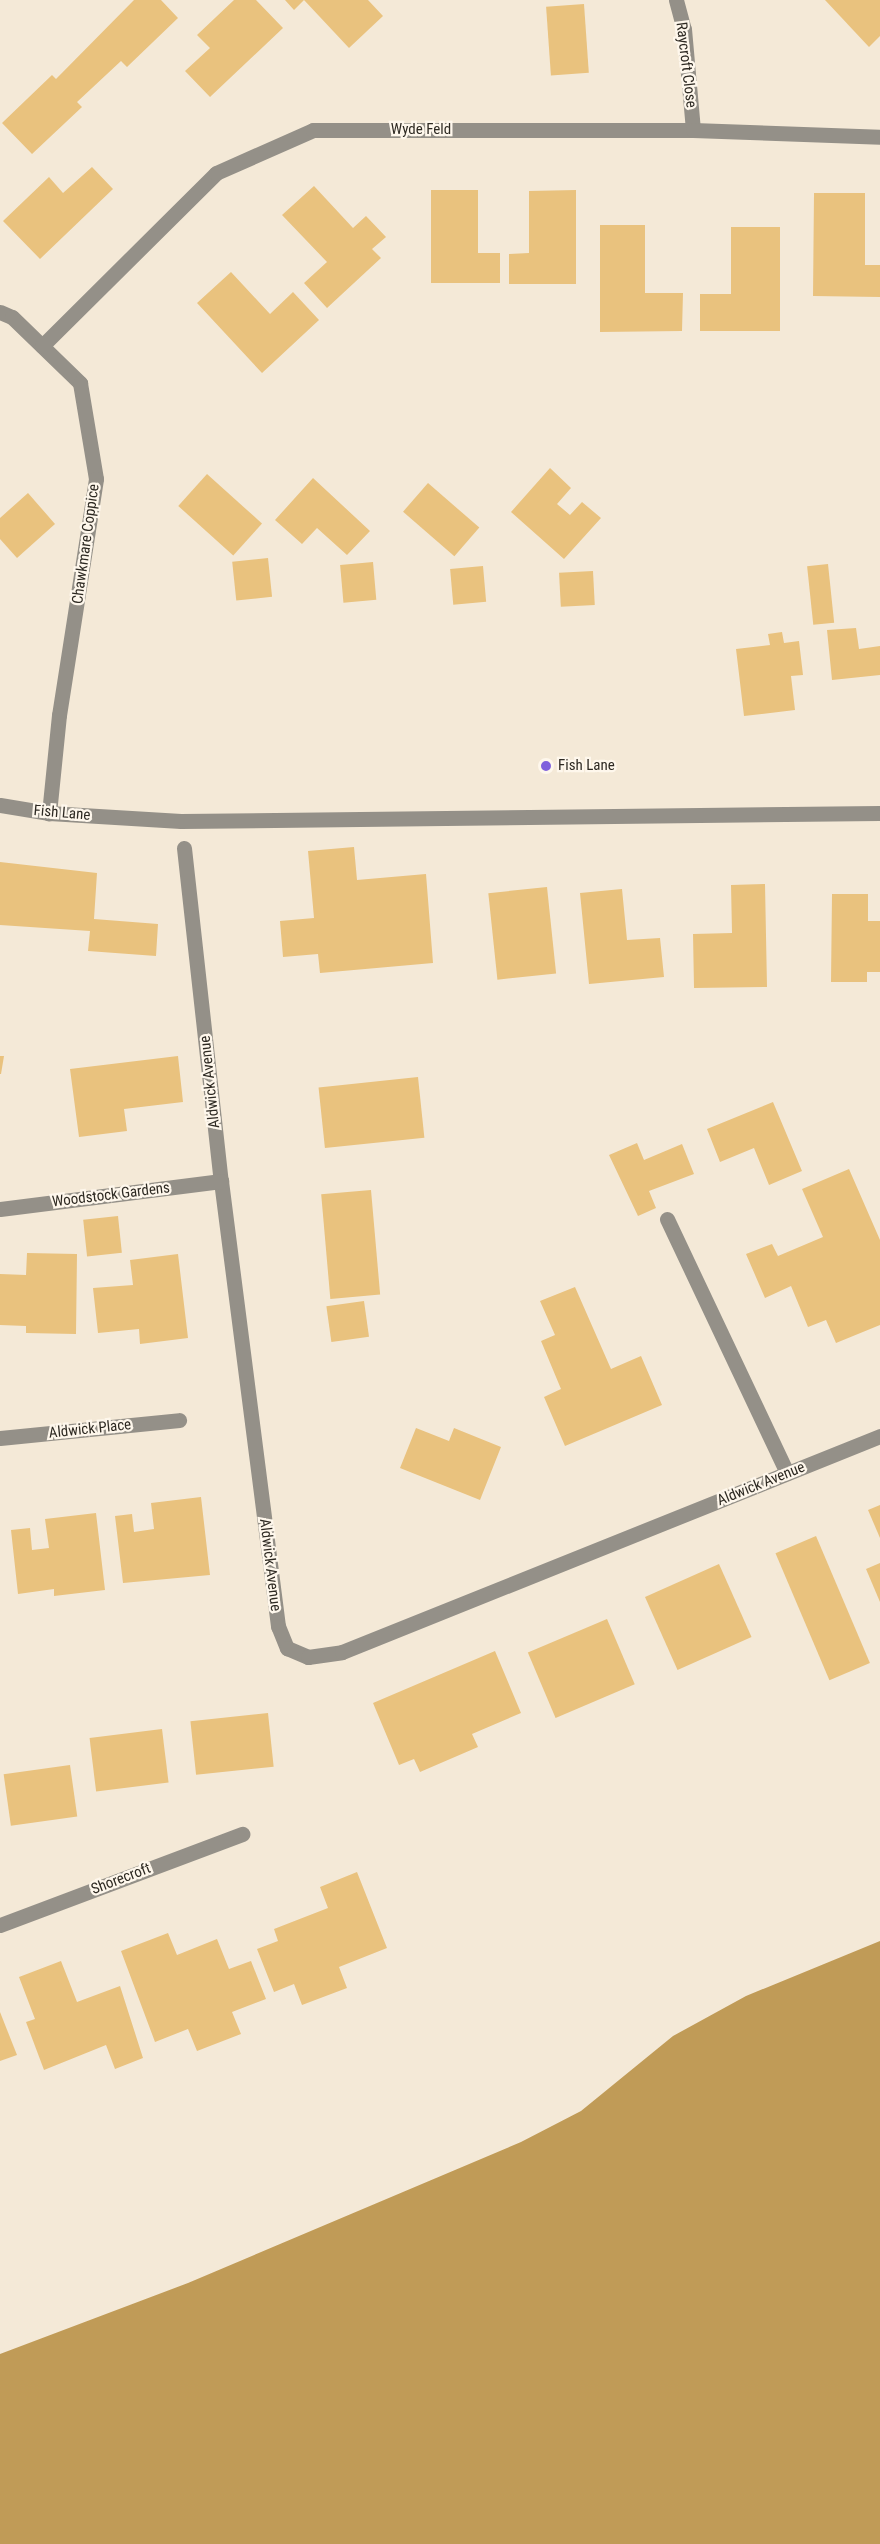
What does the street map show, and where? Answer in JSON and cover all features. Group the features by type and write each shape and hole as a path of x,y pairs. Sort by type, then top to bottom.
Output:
{"street":[{"name":"Raycroft Close","path":"676,0 684,29 693,130"},
{"name":"Wyde Feld","path":"42,346 216,173 313,130 693,130 880,137"},
{"name":"Chawkmare Coppice","path":"0,312 12,317 80,383 96,479 59,715 49,813"},
{"name":"Fish Lane","path":"0,805 49,813 181,821 880,813"},
{"name":"Aldwick Avenue","path":"184,848 221,1181 278,1626 286,1648 308,1657 342,1652 880,1436"},
{"name":"Woodstock Gardens","path":"0,1209 221,1181"},
{"path":"667,1219 787,1473"},
{"name":"Aldwick Place","path":"0,1438 179,1420"},
{"name":"Shorecroft","path":"0,1925 242,1834"}],"shaded area":[{"path":"880,1941 880,2544 0,2544 0,2354 188,2283 521,2142 581,2111 673,2036 746,1996"}],"building":[{"path":"134,0 161,0 178,18 127,67 121,61 77,102 82,107 32,154 2,123 52,75 56,79"},
{"path":"234,0 256,0 283,28 210,97 185,71 210,48 197,35"},
{"path":"285,0 304,0 294,10"},
{"path":"304,0 368,0 383,16 349,48"},
{"path":"825,0 880,0 880,36 869,47"},
{"path":"584,4 589,73 551,75 546,7"},
{"path":"92,167 113,189 40,259 3,221 49,177 63,193"},
{"path":"314,186 353,228 366,216 386,237 372,249 381,258 327,308 304,283 327,262 282,215"},
{"path":"431,190 478,190 478,253 500,253 500,283 431,283"},
{"path":"576,190 576,284 509,284 509,254 529,253 529,191"},
{"path":"814,193 865,193 865,265 880,265 880,297 813,296"},
{"path":"600,225 645,225 645,293 683,293 682,331 600,332"},
{"path":"731,227 780,227 780,331 700,331 700,294 731,294"},
{"path":"231,272 270,314 293,292 319,320 262,373 197,303"},
{"path":"550,468 571,488 557,504 570,515 582,502 601,518 564,559 511,512"},
{"path":"207,474 262,524 233,555 178,506"},
{"path":"313,478 370,531 347,555 317,528 302,544 275,520"},
{"path":"428,483 479,528 454,556 403,512"},
{"path":"28,493 55,524 17,558 0,539 0,518"},
{"path":"268,558 272,597 236,601 232,562"},
{"path":"373,562 376,600 343,603 340,565"},
{"path":"828,564 834,623 813,625 807,566"},
{"path":"483,566 486,602 453,605 450,569"},
{"path":"593,571 595,605 561,607 559,573"},
{"path":"856,628 859,649 880,646 880,675 832,680 827,630"},
{"path":"782,632 784,643 799,641 803,675 791,676 795,710 744,716 736,649 770,645 768,634"},
{"path":"354,847 357,880 426,874 433,963 320,973 318,954 283,957 280,921 314,918 308,851"},
{"path":"0,862 97,873 94,919 158,924 156,956 88,951 90,931 0,925"},
{"path":"765,884 767,987 694,988 693,934 732,933 731,885"},
{"path":"547,887 556,974 497,980 488,893"},
{"path":"622,889 627,940 660,938 664,977 589,984 580,893"},
{"path":"832,894 868,894 868,921 880,921 880,972 867,972 867,982 831,982"},
{"path":"0,1056 4,1056 1,1074 0,1074"},
{"path":"178,1056 183,1102 124,1109 127,1131 79,1137 70,1069"},
{"path":"418,1077 424,1138 325,1148 319,1087"},
{"path":"773,1102 802,1171 769,1185 754,1148 720,1162 707,1129"},
{"path":"637,1143 644,1160 682,1144 694,1174 649,1191 656,1208 638,1216 609,1155"},
{"path":"849,1169 880,1240 880,1325 836,1343 826,1320 808,1327 791,1286 765,1298 746,1254 772,1244 778,1256 823,1237 802,1189"},
{"path":"371,1190 380,1295 330,1299 321,1194"},
{"path":"118,1216 122,1253 87,1256 83,1220"},
{"path":"27,1253 77,1254 76,1334 26,1333 26,1326 0,1325 0,1274 26,1275"},
{"path":"178,1254 188,1338 140,1344 139,1329 98,1333 93,1288 133,1285 130,1260"},
{"path":"575,1287 611,1369 641,1356 662,1405 565,1446 544,1397 561,1389 541,1341 555,1335 540,1301"},
{"path":"364,1301 369,1337 331,1342 326,1306"},
{"path":"416,1428 449,1441 454,1428 501,1447 480,1500 400,1468"},
{"path":"201,1497 210,1575 123,1583 115,1516 132,1514 134,1532 154,1529 151,1503"},
{"path":"880,1505 880,1538 868,1510"},
{"path":"96,1513 105,1590 54,1596 54,1589 18,1594 11,1530 30,1528 32,1550 49,1548 45,1519"},
{"path":"816,1536 870,1663 829,1680 775,1553"},
{"path":"880,1563 880,1602 866,1569"},
{"path":"719,1564 752,1637 678,1670 645,1597"},
{"path":"607,1619 635,1684 556,1718 528,1653"},
{"path":"495,1651 521,1713 472,1734 478,1747 420,1772 414,1759 399,1765 373,1703"},
{"path":"268,1713 274,1767 196,1775 190,1721"},
{"path":"162,1729 169,1783 96,1791 90,1738"},
{"path":"70,1765 77,1816 11,1826 4,1774"},
{"path":"357,1872 387,1948 339,1967 347,1988 302,2005 294,1984 274,1992 257,1949 278,1941 274,1929 328,1908 320,1887"},
{"path":"168,1933 177,1955 217,1939 229,1969 251,1961 266,1999 232,2012 241,2034 197,2051 188,2029 155,2042 121,1951"},
{"path":"61,1961 77,2002 120,1986 143,2058 115,2069 106,2045 44,2070 26,2022 35,2019 19,1977"},
{"path":"0,2012 17,2055 0,2061"}],"place":[{"name":"Fish Lane","path":"546,766"}]}
